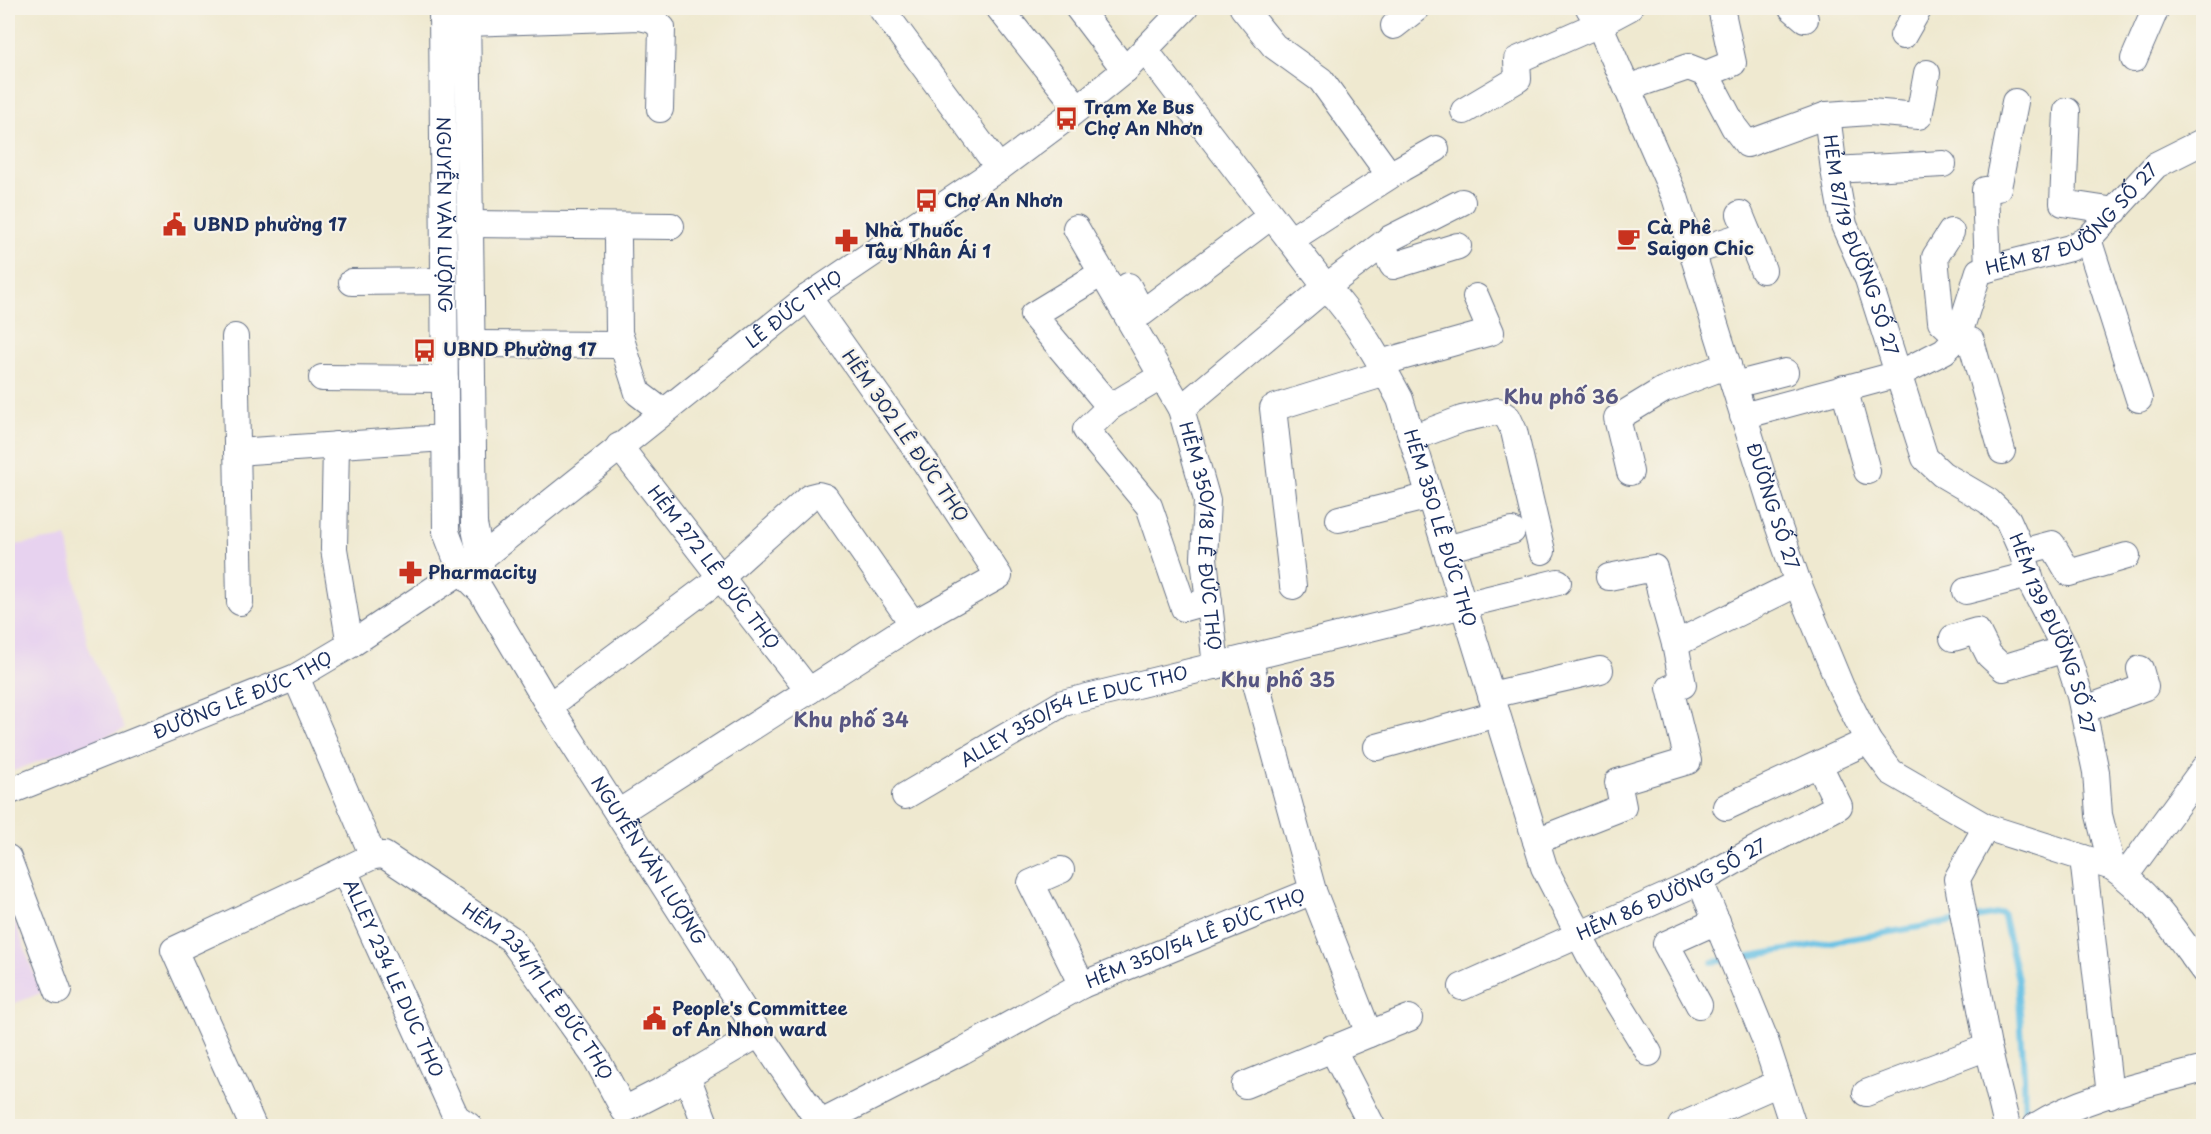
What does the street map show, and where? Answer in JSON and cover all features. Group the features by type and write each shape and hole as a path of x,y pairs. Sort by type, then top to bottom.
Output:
{"street":[{"name":"NGUYỄN VĂN LƯỢNG","path":"442,8 446,532 471,564 481,591 549,706 759,1034 821,1125"},
{"path":"881,8 999,168"},
{"path":"1078,8 1125,70"},
{"name":"LÊ ĐỨC THỌ","path":"471,564 808,297 999,168 1078,108 1125,70 1185,8"},
{"path":"1243,8 1274,46 1321,80 1386,170"},
{"path":"1394,26 1417,8"},
{"path":"1464,111 1518,79 1517,60 1594,16 1629,8"},
{"path":"1706,74 1733,63 1721,8"},
{"path":"1903,36 1919,8"},
{"path":"2134,59 2156,8"},
{"path":"1009,11 1078,108"},
{"path":"468,15 640,12 662,28 660,109"},
{"name":"NGUYỄN VĂN LƯỢNG","path":"468,15 474,524 471,564"},
{"name":"ĐƯỜNG SỐ 27","path":"1594,16 1675,196 1743,416 1798,583 1841,687 1868,741 1891,772 1986,827 2119,872"},
{"name":"HẺM 350 LÊ ĐỨC THỌ","path":"1145,50 1326,287 1345,308 1400,399 1544,867 1593,962 1649,1053"},
{"path":"1627,88 1688,67 1706,74 1734,127 1747,144 1827,115 1870,112 1918,116 1927,73"},
{"path":"1988,269 1985,190 1998,188 2015,102"},
{"path":"2067,111 2063,203 2115,211"},
{"name":"HẺM 87/19 ĐƯỜNG SỐ 27","path":"1827,115 1844,225 1868,279 1899,374"},
{"name":"HẺM 87 ĐƯỜNG SỐ 27","path":"1958,337 1979,271 2070,248 2088,239 2156,165 2204,141"},
{"path":"1290,240 1402,168 1436,149"},
{"path":"1834,170 1943,164"},
{"name":"HẺM 350/18 LÊ ĐỨC THỌ","path":"1181,409 1326,287 1391,238 1462,201"},
{"path":"1110,407 1034,315 1111,272 1142,313 1271,216"},
{"path":"469,224 671,226"},
{"path":"1692,252 1744,224 1763,270"},
{"name":"HẺM 350/18 LÊ ĐỨC THỌ","path":"1076,228 1111,272 1162,376 1181,409 1207,500 1204,558 1216,666"},
{"path":"1951,232 1935,257 1941,321 1958,337 1971,341 2002,451"},
{"path":"2088,239 2139,399"},
{"path":"618,240 619,333 622,345 638,393 663,412"},
{"path":"1382,246 1393,266 1458,246"},
{"path":"352,282 444,280"},
{"name":"HẺM 302 LÊ ĐỨC THỌ","path":"808,297 925,462 999,576 913,624"},
{"path":"1293,586 1273,408 1491,332 1476,297"},
{"path":"235,337 240,602"},
{"path":"1743,416 1899,374 1944,351 1958,337"},
{"path":"471,344 622,345"},
{"path":"1630,472 1617,418 1663,390 1731,375 1785,372"},
{"name":"HẺM 139 ĐƯỜNG SỐ 27","path":"1899,374 1924,458 1942,474 1988,501 2008,520 2033,587 2065,649 2083,710 2096,772 2099,815 2119,872"},
{"path":"1162,376 1110,407 1086,430 1149,506 1184,608 1209,601"},
{"path":"322,378 445,379"},
{"path":"1844,388 1867,471"},
{"path":"1412,438 1462,418 1498,411 1508,418 1514,431 1542,551"},
{"path":"237,452 445,438"},
{"path":"336,445 334,549 350,645"},
{"name":"HẺM 272 LÊ ĐỨC THỌ","path":"619,446 809,691"},
{"path":"549,706 720,578 810,497 818,495 825,497 913,624 618,813"},
{"path":"1339,519 1430,496"},
{"path":"1446,549 1512,531"},
{"path":"1966,591 2025,564 2052,544 2069,573 2127,556"},
{"name":"ĐƯỜNG LÊ ĐỨC THỌ","path":"8,792 296,677 350,645 471,564"},
{"path":"1536,841 1623,807 1618,782 1688,762 1670,688 1683,685 1676,644 1654,568 1609,577"},
{"name":"ALLEY 350/54 LE DUC THO","path":"905,796 1063,703 1558,582"},
{"path":"1676,644 1798,583"},
{"path":"1953,638 1977,631 1989,655 2003,668 2065,649"},
{"name":"HẺM 350/54 LÊ ĐỨC THỌ","path":"821,1125 1082,985 1313,891 1249,658"},
{"path":"2083,710 2145,687 2140,669"},
{"path":"1377,747 1600,670"},
{"name":"ALLEY 234 LE DUC THO","path":"296,677 373,856 344,870 456,1117 469,1126"},
{"path":"1726,807 1868,741"},
{"name":"HẺM 86 ĐƯỜNG SỐ 27","path":"1462,987 1700,881 1839,806 1819,765"},
{"path":"2204,768 2119,872 2167,922 2204,971"},
{"path":"1986,827 1957,879 1988,1047 2007,1126"},
{"name":"HẺM 234/11 LÊ ĐỨC THỌ","path":"373,856 384,855 511,939 596,1058 624,1110 759,1034"},
{"path":"8,858 58,991"},
{"path":"2083,858 2110,1095"},
{"path":"253,1126 174,950 344,870"},
{"path":"1061,870 1031,883 1082,985"},
{"path":"1700,881 1764,1036 1793,1126"},
{"path":"1313,891 1369,1034"},
{"path":"1699,1005 1666,944 1717,921"},
{"path":"1245,1085 1409,1018"},
{"path":"1866,1093 1988,1047"},
{"path":"1332,1048 1372,1126"},
{"path":"2036,1126 2086,1102 2204,1069"},
{"path":"687,1076 706,1126"},
{"path":"1682,1126 1779,1083"}],"shaded area":[{"path":"67,537 88,646 125,729 8,773 8,546"},
{"path":"8,902 41,993 8,1006"}],"waterway":[{"path":"1970,919 2003,913 2018,980 2025,1126"},
{"path":"1739,958 1960,920"},
{"path":"1712,962 1726,960"}],"place":[{"name":"Trạm Xe Bus Chợ An Nhơn","path":"1066,118"},
{"name":"Chợ An Nhơn","path":"926,201"},
{"name":"UBND phường 17","path":"175,225"},
{"name":"Cà Phê Saigon Chic","path":"1629,238"},
{"name":"Nhà Thuốc Tây Nhân Ái 1","path":"847,241"},
{"name":"UBND Phường 17","path":"425,350"},
{"name":"Pharmacity","path":"410,573"},
{"name":"People's Committee of An Nhon ward","path":"654,1019"}],"district":[{"name":"Khu phố 36","path":"1561,397"},
{"name":"Khu phố 35","path":"1278,680"},
{"name":"Khu phố 34","path":"851,720"}]}
